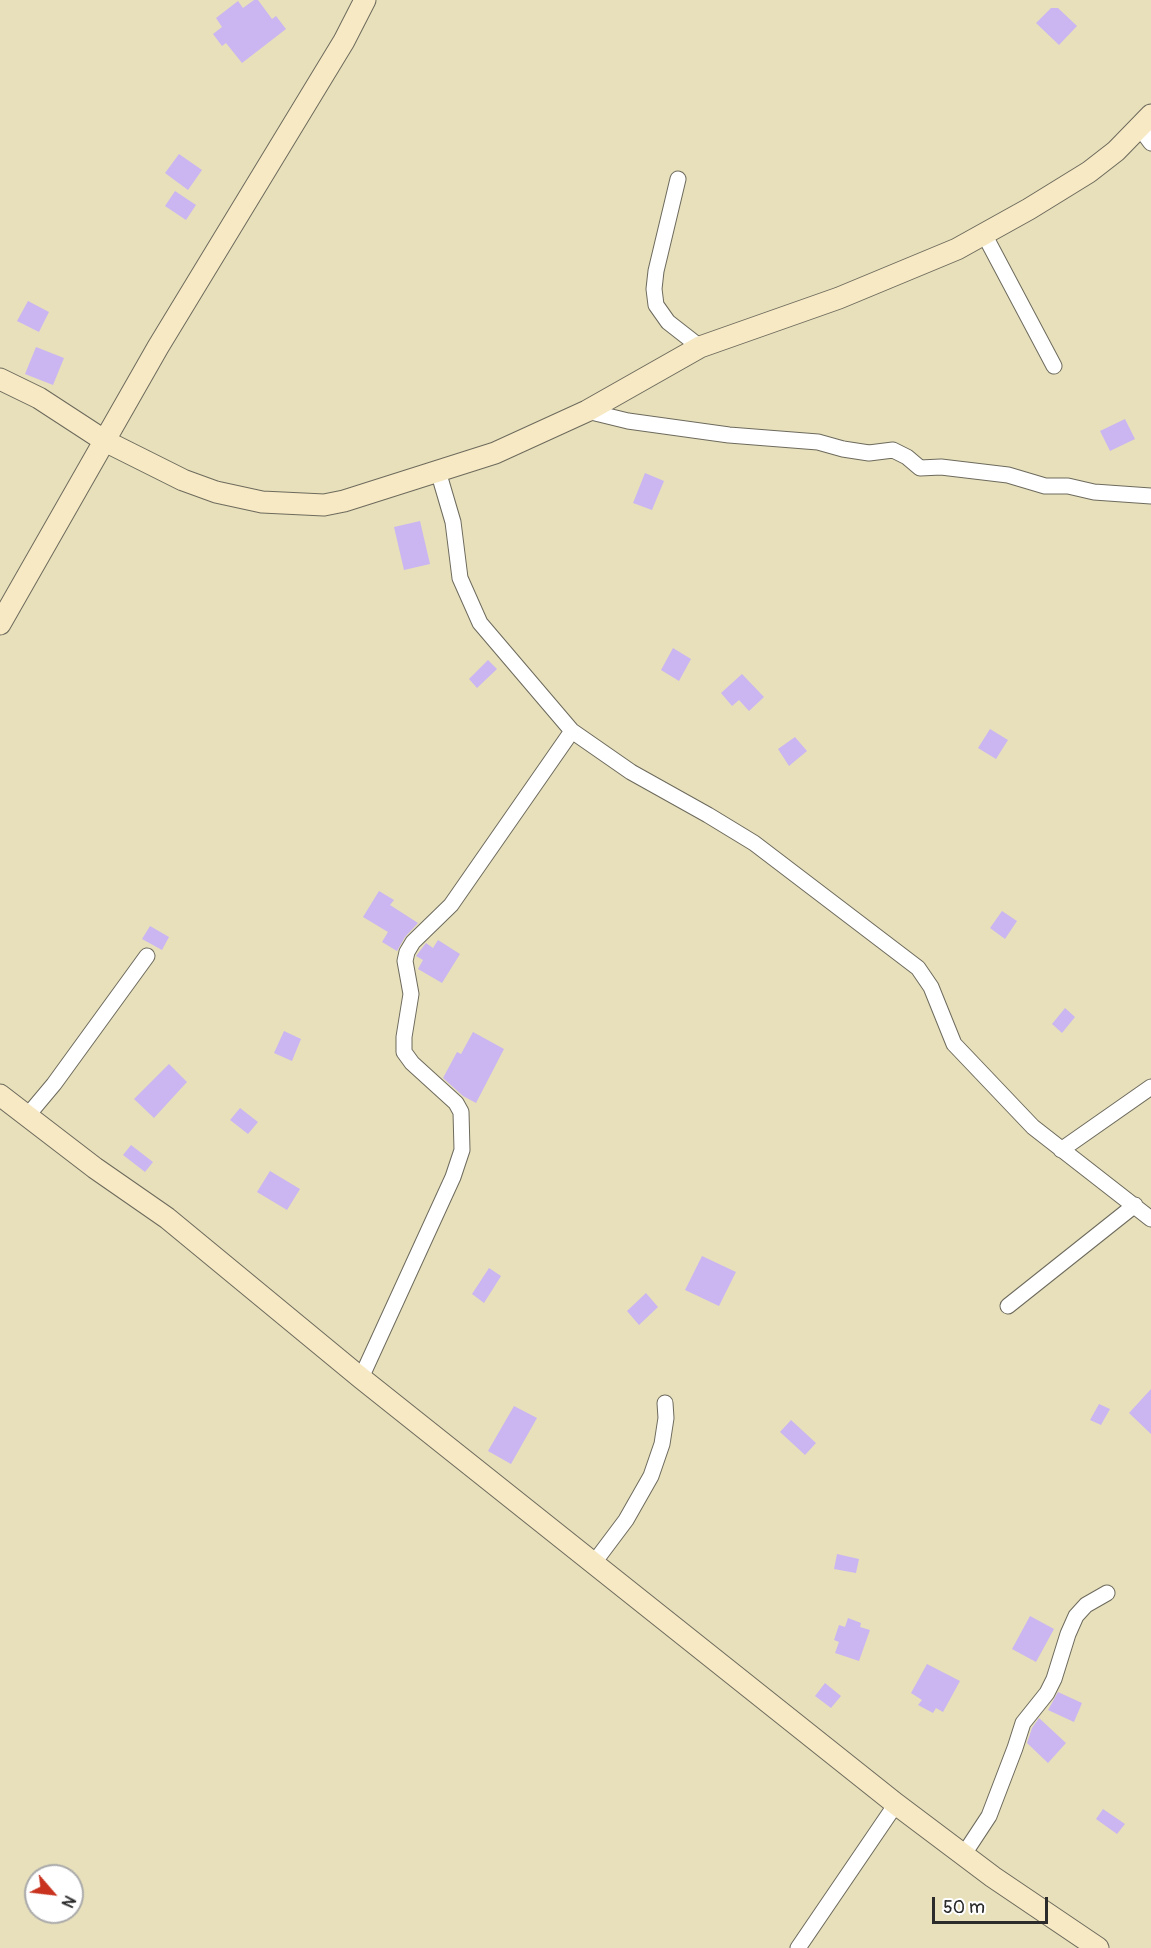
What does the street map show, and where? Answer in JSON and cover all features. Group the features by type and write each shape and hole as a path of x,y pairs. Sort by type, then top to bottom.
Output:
{"street":[{"path":"0,624 158,347 344,40 365,0"},
{"path":"0,379 39,398 105,441 183,480 216,492 262,502 324,505 344,501 495,453 587,411 700,347 839,298 957,249 1029,210 1089,172 1147,128"},
{"path":"678,179 656,271 654,289 656,305 668,322 700,347"},
{"path":"984,234 1054,366"},
{"path":"587,411 628,421 729,435 818,442 869,453 893,450 907,457 920,468 941,467 1008,475 1045,486 1068,486 1095,492 1151,496"},
{"path":"438,471 453,522 460,578 480,623 572,731 638,777 754,843 918,968 931,987 954,1044 1033,1128 1151,1219"},
{"path":"361,1378 453,1177 462,1150 461,1112 456,1103 412,1063 404,1052 411,994 405,961 407,952 413,942 451,905 572,731"},
{"path":"28,1115 61,1075 147,956"},
{"path":"1061,1150 1151,1087"},
{"path":"0,1095 95,1168 167,1218 361,1378 896,1804 993,1877 1098,1948"},
{"path":"1008,1306 1135,1205"},
{"path":"593,1564 626,1520 658,1461 666,1418 665,1402"},
{"path":"964,1854 989,1816 1016,1748 1023,1723 1047,1693 1054,1679 1076,1616 1086,1605 1107,1593"},
{"path":"798,1948 896,1804"}],"building":[{"path":"254,0 258,0 272,19 276,16 286,29 242,63 226,43 222,46 213,34 222,27 216,18 238,1 243,8"},
{"path":"1051,8 1058,8 1077,26 1059,45 1036,23"},
{"path":"179,154 202,170 188,190 165,173"},
{"path":"175,191 196,205 186,220 165,206"},
{"path":"28,301 49,312 39,332 17,321"},
{"path":"36,347 64,358 53,385 25,374"},
{"path":"1125,419 1135,439 1110,451 1100,431"},
{"path":"645,473 664,481 652,510 633,503"},
{"path":"420,521 430,564 404,570 394,527"},
{"path":"673,648 691,659 679,681 661,670"},
{"path":"488,660 497,669 477,688 469,679"},
{"path":"742,674 764,697 749,711 739,700 732,706 721,693"},
{"path":"990,729 1008,740 996,759 978,748"},
{"path":"795,737 807,751 789,766 778,749"},
{"path":"379,891 394,900 390,905 418,923 405,937 397,951 382,942 388,932 363,917"},
{"path":"1002,911 1017,921 1005,939 990,928"},
{"path":"150,926 169,937 162,950 142,939"},
{"path":"438,940 460,954 442,983 418,969 423,960 416,956 426,943 433,948"},
{"path":"1065,1008 1075,1017 1062,1033 1052,1024"},
{"path":"284,1031 301,1039 292,1061 274,1053"},
{"path":"473,1032 504,1049 476,1103 463,1096 443,1078 457,1052 461,1054"},
{"path":"169,1064 187,1082 154,1118 134,1099"},
{"path":"240,1108 258,1122 248,1134 230,1120"},
{"path":"131,1145 153,1162 145,1172 123,1155"},
{"path":"270,1171 300,1189 287,1210 257,1192"},
{"path":"702,1256 736,1272 719,1306 685,1290"},
{"path":"489,1268 501,1276 484,1303 472,1294"},
{"path":"646,1293 658,1307 639,1325 627,1311"},
{"path":"1151,1389 1151,1434 1129,1413"},
{"path":"1099,1404 1110,1409 1101,1425 1090,1420"},
{"path":"514,1406 537,1418 511,1464 488,1451"},
{"path":"791,1420 816,1443 805,1455 780,1432"},
{"path":"837,1554 859,1559 856,1573 834,1569"},
{"path":"1030,1616 1054,1629 1036,1662 1012,1649"},
{"path":"848,1618 861,1623 860,1627 870,1630 859,1661 835,1653 839,1642 834,1640 839,1625 845,1627"},
{"path":"927,1664 960,1681 943,1712 936,1708 933,1713 918,1705 922,1700 911,1693"},
{"path":"825,1683 841,1696 831,1708 815,1696"},
{"path":"1058,1692 1082,1703 1074,1722 1048,1710"},
{"path":"1039,1718 1066,1743 1048,1763 1027,1743 1032,1728"},
{"path":"1103,1809 1125,1824 1117,1834 1096,1819"}]}
